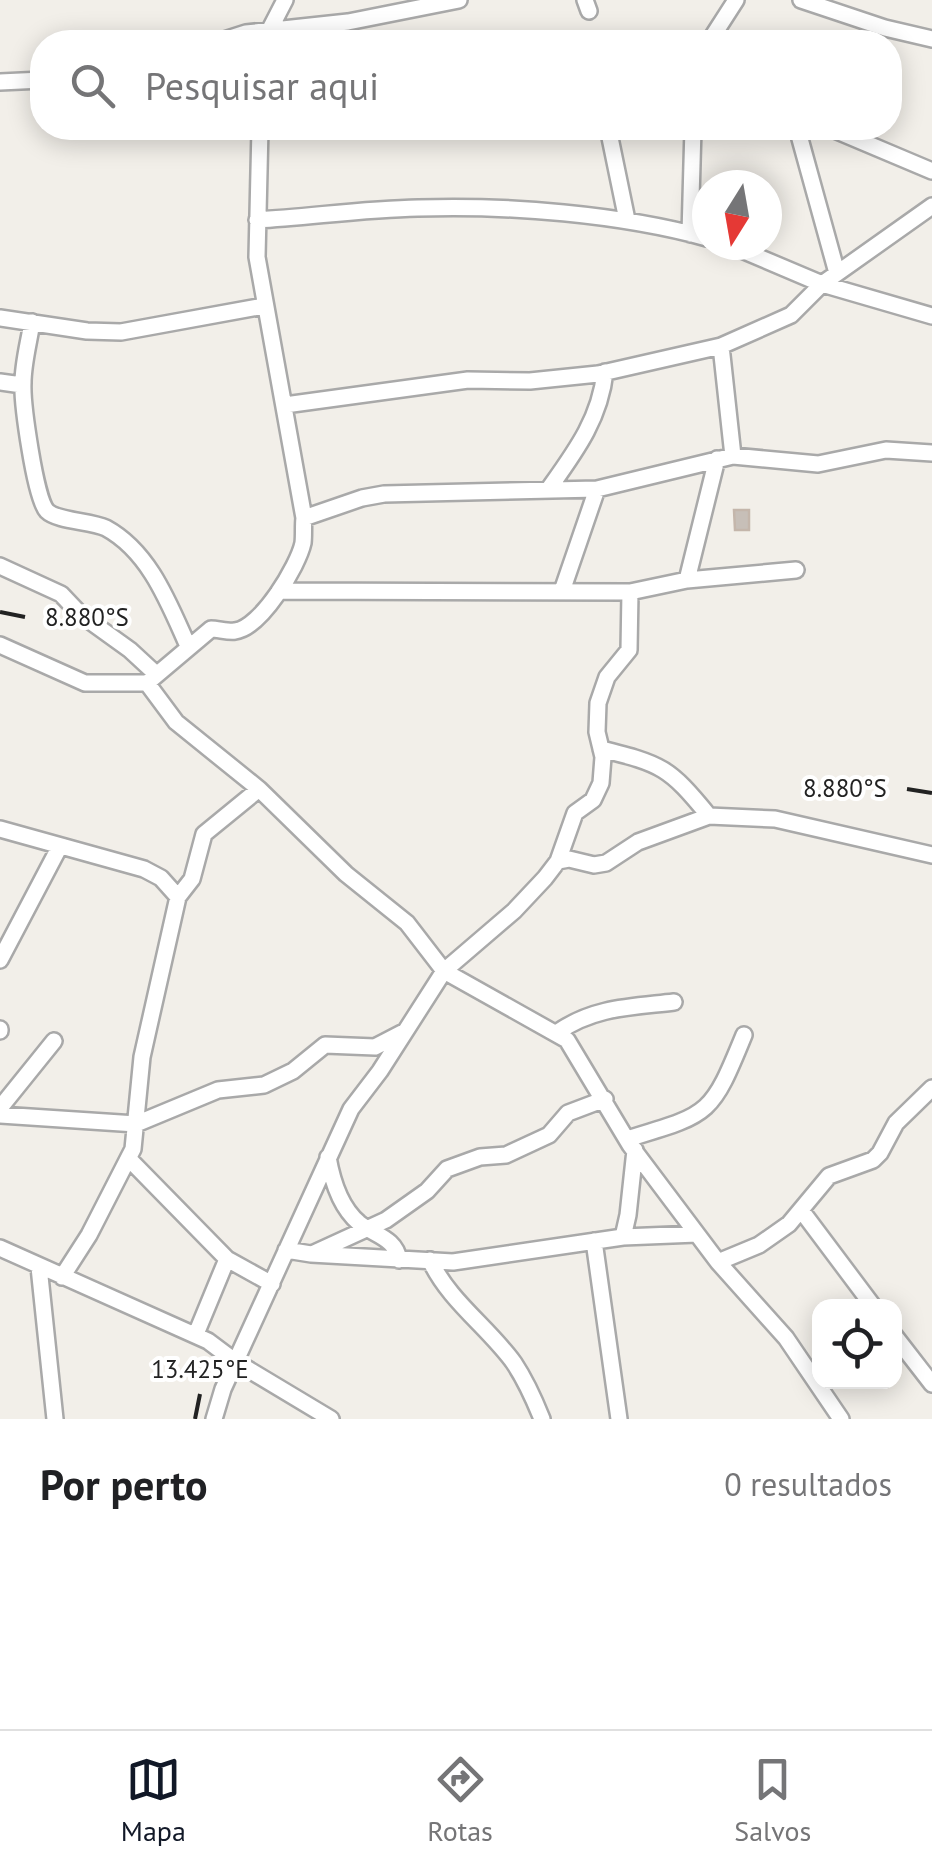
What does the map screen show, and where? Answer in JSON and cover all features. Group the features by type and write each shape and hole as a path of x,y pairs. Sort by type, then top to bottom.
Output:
{"street":[{"path":"272,30 285,0"},
{"path":"309,30 459,0"},
{"path":"717,30 736,0"},
{"path":"801,0 893,30"},
{"path":"902,32 932,39"},
{"path":"0,82 30,81"},
{"path":"0,645 85,683 152,678 211,629 241,629 268,606 295,565 303,542 304,518 257,257 260,140"},
{"path":"610,140 627,220"},
{"path":"257,220 417,208 627,220 690,234 693,140"},
{"path":"800,140 837,274"},
{"path":"858,140 932,171"},
{"path":"284,405 436,384 530,381 605,372 721,346 792,316 822,284 932,206"},
{"path":"765,260 822,284 932,316"},
{"path":"0,318 121,332 264,306"},
{"path":"32,322 22,385 30,448 44,507 51,515 107,529 136,552 152,573 188,646"},
{"path":"688,580 725,458 721,346"},
{"path":"548,490 588,432 598,410 605,372"},
{"path":"0,382 22,385"},
{"path":"304,518 384,494 597,489 725,458 818,464 886,450 932,453"},
{"path":"562,591 597,489"},
{"path":"295,565 310,592"},
{"path":"0,566 62,594 80,614 116,639 152,678 176,722 259,788 346,874 407,923 444,971 567,1040 631,1144 718,1262 786,1338 841,1419"},
{"path":"278,592 630,592 688,580 796,570"},
{"path":"216,1418 236,1362 351,1109 444,971 514,911 558,861 575,813 593,800 600,783 598,703 607,677 630,650 630,592"},
{"path":"601,749 654,762 681,782 709,816"},
{"path":"62,1277 130,1160 152,1001 178,897 192,879 204,834 259,788"},
{"path":"558,861 606,863 638,842 709,816 774,819 932,856"},
{"path":"0,829 144,869 161,878 178,897"},
{"path":"0,960 60,846"},
{"path":"558,1032 580,1017 598,1011 674,1002"},
{"path":"0,1111 70,1121 136,1124 218,1090 264,1085 293,1071 325,1045 375,1047 406,1030"},
{"path":"631,1144 693,1118 712,1103 724,1086 744,1035"},
{"path":"0,1111 54,1041"},
{"path":"718,1262 760,1246 789,1224 829,1176 844,1168 862,1166 880,1153 896,1123 932,1088"},
{"path":"311,1254 368,1229 427,1191 447,1169 480,1157 514,1152 549,1134 563,1116 605,1099"},
{"path":"622,1237 628,1216 631,1144"},
{"path":"328,1156 332,1179 348,1211 391,1243 399,1260"},
{"path":"130,1160 227,1258 272,1284"},
{"path":"801,1210 868,1299"},
{"path":"286,1250 399,1260 489,1258 622,1237 698,1234"},
{"path":"594,1242 618,1419"},
{"path":"0,1248 196,1334 331,1419"},
{"path":"196,1334 227,1258"},
{"path":"430,1260 449,1290 513,1362 542,1419"},
{"path":"39,1267 55,1419"},
{"path":"902,1345 932,1384"}],"building":[{"path":"734,510 749,510 749,530 735,530"}]}
